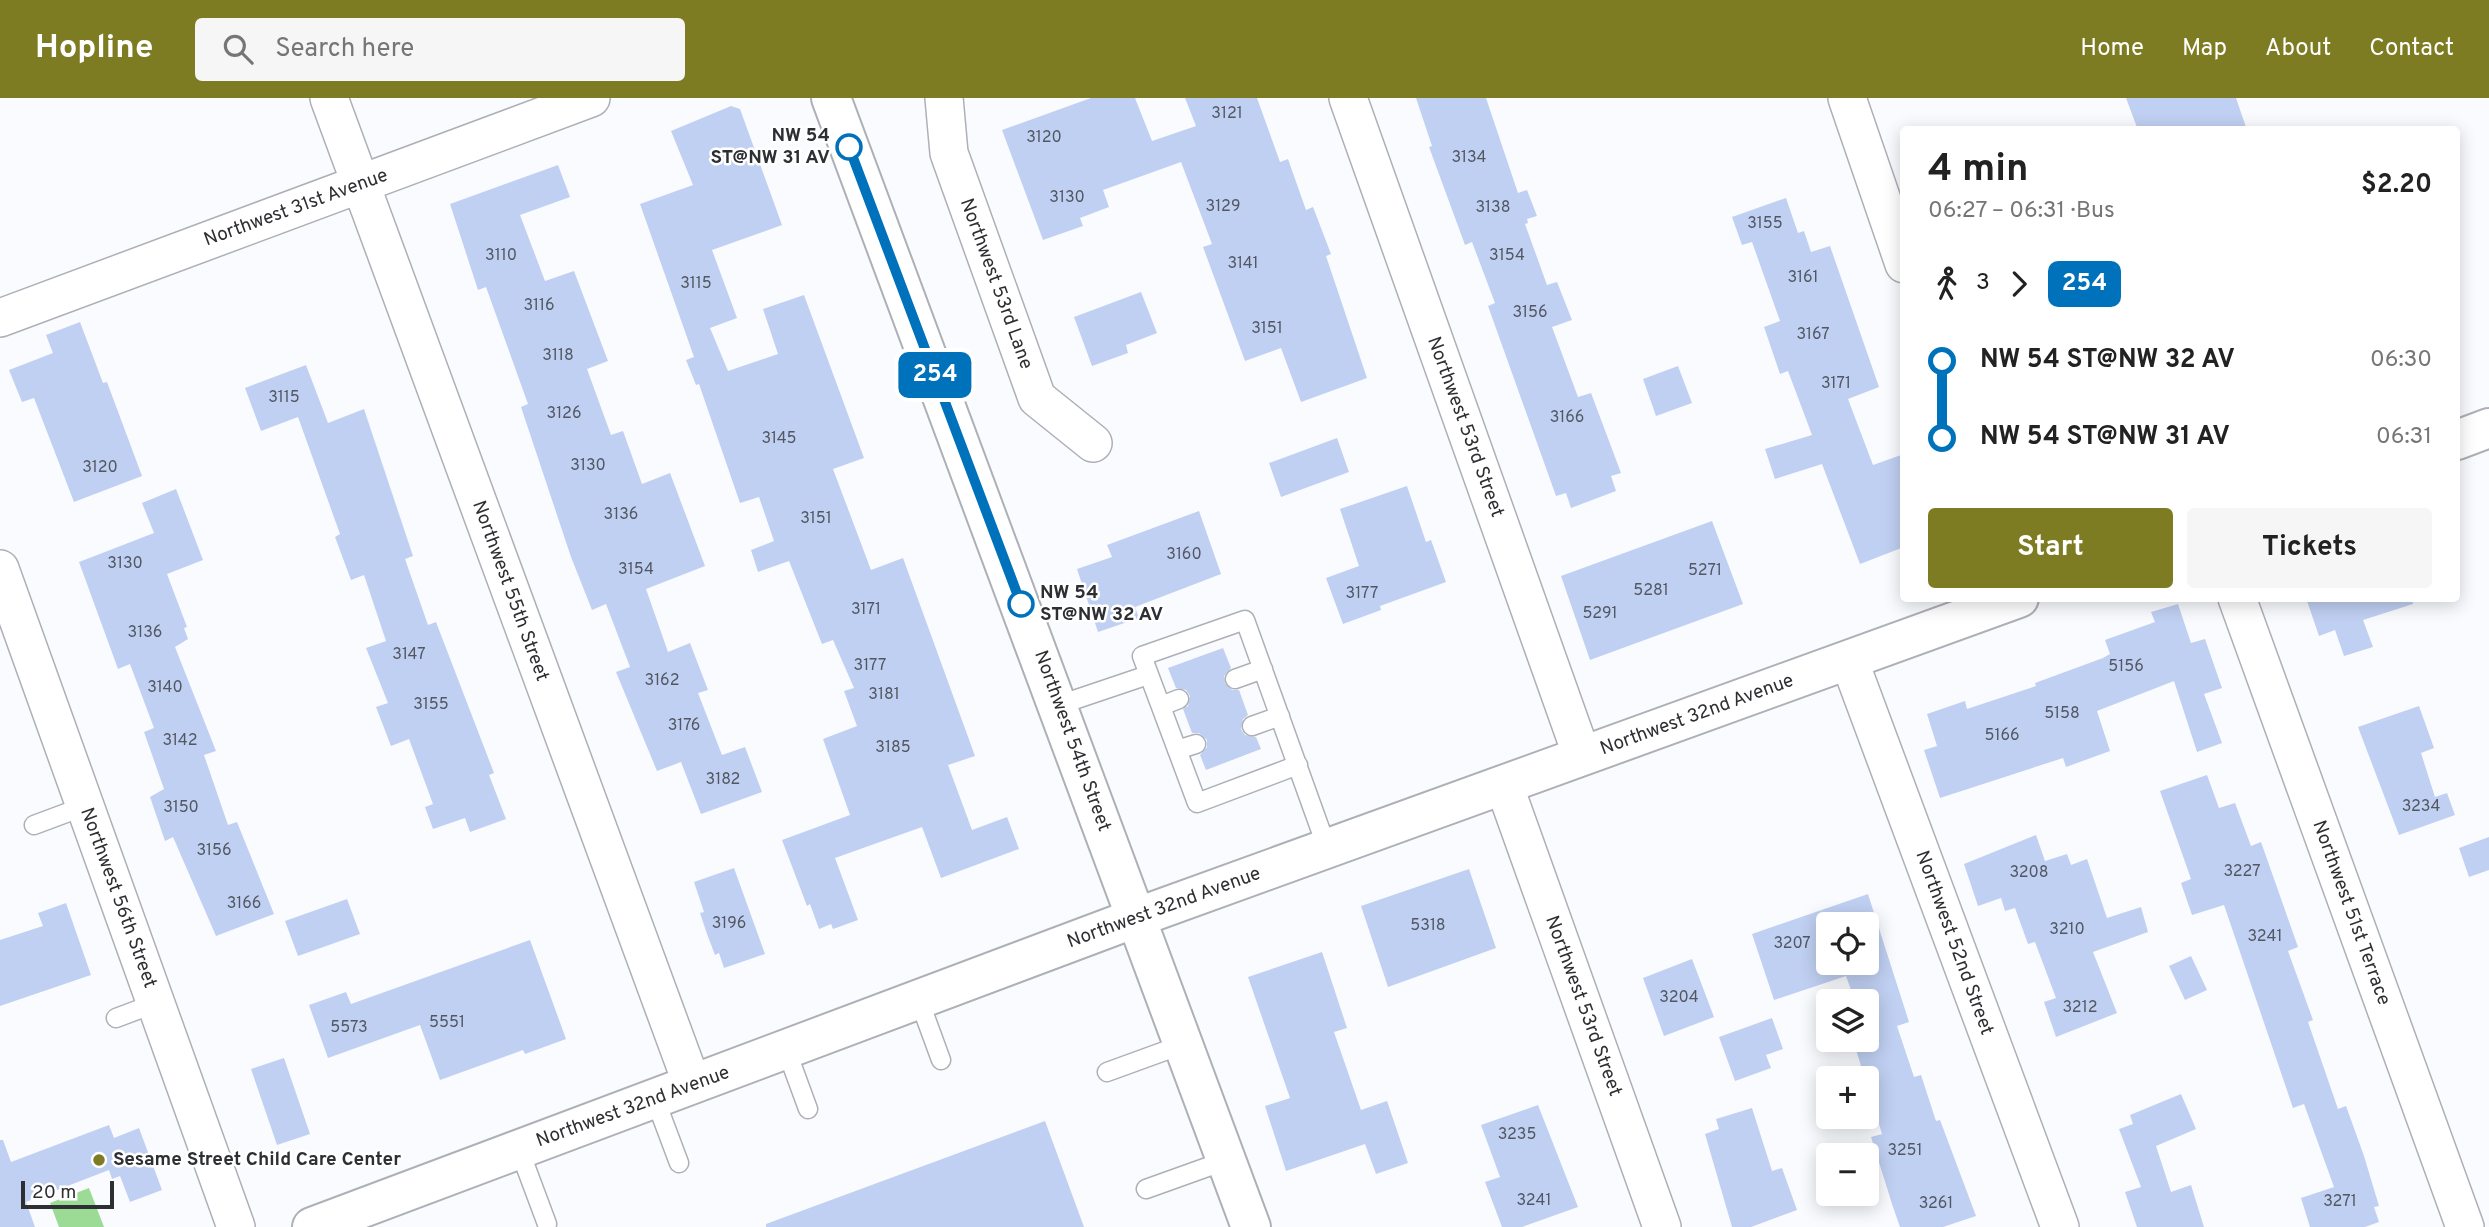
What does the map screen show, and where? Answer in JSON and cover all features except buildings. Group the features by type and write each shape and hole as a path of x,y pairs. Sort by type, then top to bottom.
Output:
{"main road":[{"name":"Northwest 54th Street","path":"831,98 1138,917 1251,1227"},
{"path":"2460,439 2489,428"},
{"name":"Northwest 32nd Avenue","path":"312,1227 376,1210 519,1149 1138,917 2008,602"}],"street":[{"name":"Northwest 55th Street","path":"329,98 692,1084"},
{"name":"Northwest 31st Avenue","path":"0,318 592,98"},
{"name":"Northwest 53rd Lane","path":"944,98 949,153 1037,398 1094,443"},
{"name":"Northwest 53rd Street","path":"1348,98 1583,756"},
{"path":"1847,98 1900,252"},
{"name":"Northwest 56th Street","path":"0,569 236,1227"},
{"name":"Northwest 51st Terrace","path":"2238,602 2465,1227"},
{"name":"Northwest 52nd Street","path":"1849,660 2060,1227"},
{"name":"Northwest 53rd Street","path":"1504,785 1662,1227"}],"lane":[{"path":"1298,765 1197,803 1142,656 1245,620 1298,765 1327,848"},
{"path":"1235,679 1263,669"},
{"path":"1059,705 1148,675"},
{"path":"1161,706 1180,699"},
{"path":"1252,726 1280,716"},
{"path":"1177,750 1196,744"},
{"path":"34,825 85,806"},
{"path":"919,1000 941,1060"},
{"path":"116,1018 156,1003"},
{"path":"1107,1072 1184,1044"},
{"path":"786,1049 807,1109"},
{"path":"655,1099 679,1163"},
{"path":"519,1149 547,1224"},
{"path":"1146,1189 1227,1160"}],"green space":[{"path":"89,1188 104,1227 59,1227 50,1203"}],"bus line":[{"name":"254","path":"849,147 1021,604"}],"place":[{"name":"NW 54 ST@NW 31 AV","path":"849,147"},
{"name":"NW 54 ST@NW 32 AV","path":"1021,604"},
{"name":"Sesame Street Child Care Center","path":"99,1160"}]}
